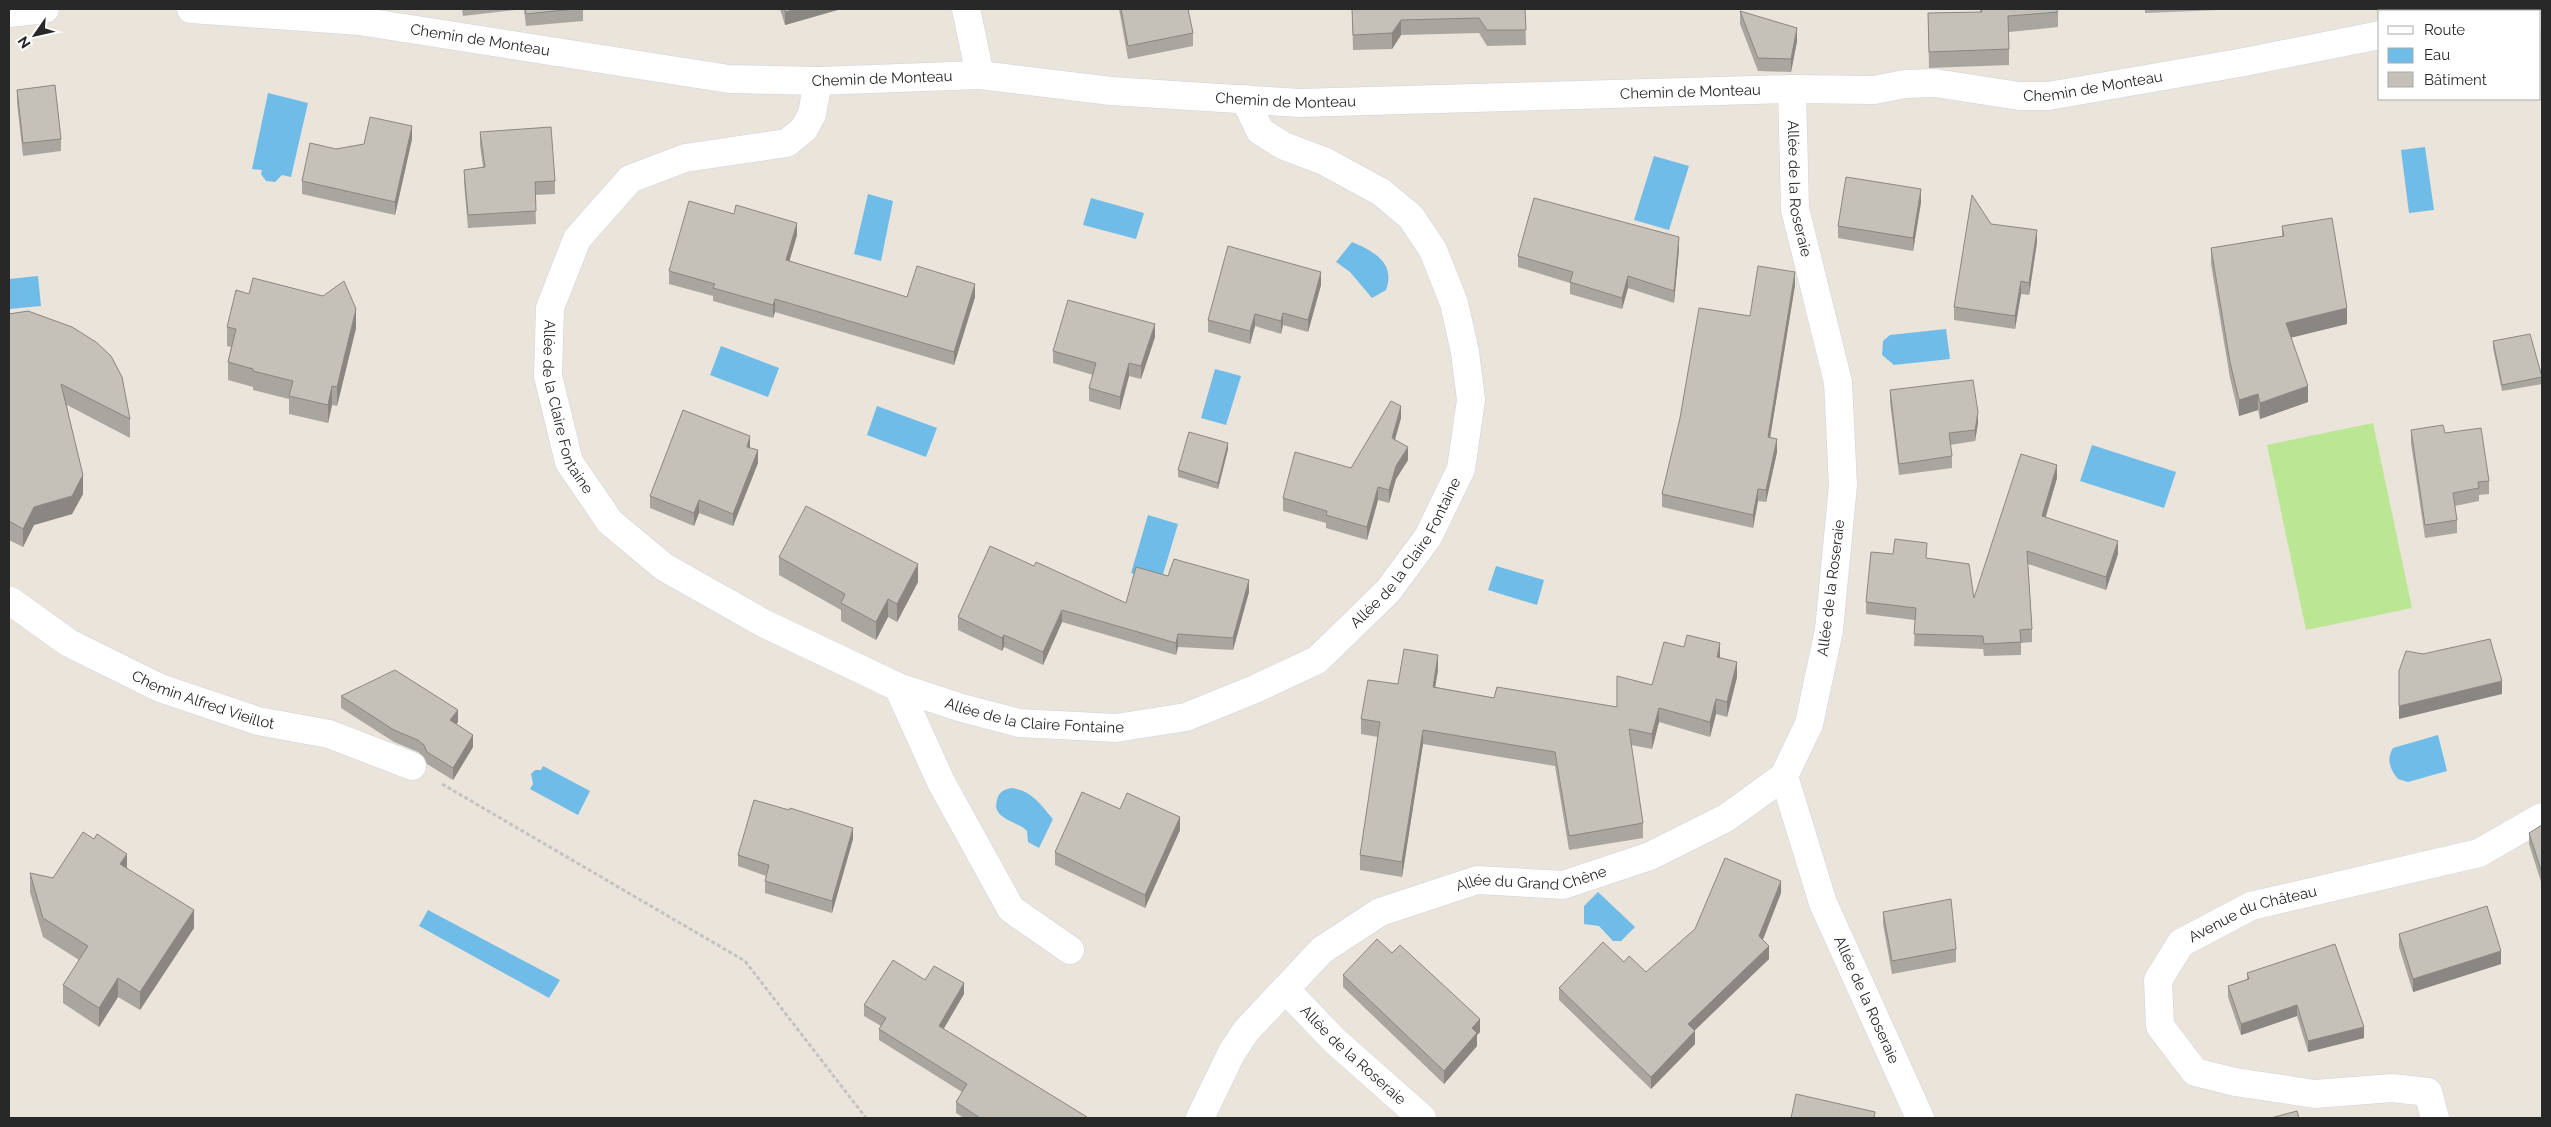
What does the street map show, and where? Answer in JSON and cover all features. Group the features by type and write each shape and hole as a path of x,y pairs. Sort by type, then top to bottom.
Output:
{"street":[{"path":"9,13 45,9"},
{"name":"Chemin de Monteau","path":"191,9 359,21 729,79 818,81 980,75 1111,91 1299,103 1792,89 1874,90 1905,84 1935,83 2019,96 2048,96 2239,63 2378,35"},
{"path":"966,9 980,75"},
{"name":"Allée de la Claire Fontaine","path":"818,81 812,114 804,129 787,143 685,158 630,179 577,239 550,308 548,376 569,462 610,522 664,568 765,624 898,687 962,708 1019,723 1116,728 1186,717 1255,689 1317,660 1388,591 1428,537 1461,469 1471,400 1465,352 1454,303 1433,250 1411,217 1381,192 1324,161 1284,146 1260,131 1245,100"},
{"name":"Allée de la Roseraie","path":"1792,89 1796,209 1838,382 1843,485 1829,630 1809,724 1784,776 1823,902 1920,1118"},
{"name":"Chemin Alfred Vieillot","path":"9,600 69,643 160,688 258,721 329,734 412,766"},
{"path":"898,687 941,782 1011,909 1070,950"},
{"name":"Allée du Grand Chêne","path":"1200,1118 1232,1052 1246,1031 1322,950 1380,912 1477,880 1563,885 1650,856 1726,818 1784,776"},
{"name":"Avenue du Château","path":"2435,1118 2428,1092 2392,1088 2315,1094 2235,1082 2195,1072 2160,1026 2158,980 2181,943 2251,906 2479,854 2542,817"},
{"name":"Allée de la Roseraie","path":"1285,989 1335,1041 1422,1118"}],"path":[{"path":"412,766 745,961 866,1118"}],"green space":[{"path":"2373,423 2412,608 2306,630 2267,445"}],"water":[{"path":"268,93 308,103 291,177 282,175 275,182 266,181 261,174 262,170 252,169"},
{"path":"2425,147 2434,210 2409,213 2401,150"},
{"path":"1654,156 1689,166 1669,230 1634,220"},
{"path":"868,194 893,201 881,261 854,254"},
{"path":"1091,198 1144,213 1136,239 1083,225"},
{"path":"1352,242 1368,249 1381,259 1388,272 1386,290 1372,298 1350,272 1336,262"},
{"path":"38,276 41,306 9,309 9,279"},
{"path":"1946,329 1950,359 1894,365 1882,355 1883,341 1890,335"},
{"path":"721,346 779,368 768,397 710,375"},
{"path":"1215,369 1241,376 1226,425 1201,418"},
{"path":"877,406 937,428 926,457 867,435"},
{"path":"2092,445 2176,472 2164,508 2080,481"},
{"path":"1148,515 1178,524 1161,581 1131,573"},
{"path":"1496,566 1544,580 1537,605 1488,590"},
{"path":"2438,735 2447,771 2408,782 2398,779 2393,772 2389,760 2393,748"},
{"path":"543,766 590,791 578,815 530,789 533,784 531,774 535,770 541,770"},
{"path":"1011,788 1030,795 1053,819 1039,848 1028,842 1027,831 1001,816 998,811 996,806 1000,793"},
{"path":"1598,892 1635,927 1621,941 1613,941 1599,926 1584,924 1584,906"},
{"path":"428,910 560,980 549,998 419,926"}],"building":[{"path":"525,9 574,9 526,14"},
{"path":"784,9 797,9 785,12"},
{"path":"1121,9 1188,9 1193,33 1128,46"},
{"path":"1352,9 1525,9 1526,30 1487,30 1479,18 1401,20 1392,33 1353,35"},
{"path":"1981,9 2056,9 2058,12 2008,16 2009,49 1929,52 1928,13 1982,12"},
{"path":"1740,11 1797,28 1791,59 1758,58"},
{"path":"55,85 61,139 23,143 17,90"},
{"path":"370,117 412,126 395,202 302,181 310,143 336,149 364,144"},
{"path":"551,127 555,181 535,182 536,211 468,215 464,170 485,167 480,132"},
{"path":"1846,177 1921,189 1913,238 1838,226"},
{"path":"1972,195 1991,224 2037,230 2029,283 2021,281 2015,316 1954,307"},
{"path":"1534,198 1679,237 1674,291 1628,276 1622,298 1570,282 1573,272 1518,256"},
{"path":"689,201 734,214 736,205 797,223 786,260 907,297 917,266 975,284 954,352 775,299 773,305 713,288 715,284 669,271"},
{"path":"2332,218 2347,308 2286,323 2308,386 2260,403 2258,394 2239,400 2230,362 2211,248 2284,236 2282,226"},
{"path":"1228,246 1321,272 1308,320 1283,313 1281,321 1255,314 1250,331 1208,320"},
{"path":"1758,266 1795,272 1768,437 1777,439 1766,490 1758,489 1753,515 1662,494 1680,418 1699,308 1750,316"},
{"path":"253,278 323,296 344,281 356,309 337,387 332,386 328,405 289,396 293,381 253,371 253,369 228,362 236,329 227,327 236,290 249,294"},
{"path":"1068,300 1155,324 1141,366 1129,363 1120,397 1089,388 1096,363 1053,351"},
{"path":"28,311 72,327 96,342 111,356 122,377 130,419 61,384 83,475 72,496 34,507 23,529 9,521 9,314"},
{"path":"2530,334 2542,377 2502,385 2493,341"},
{"path":"1973,380 1978,412 1975,430 1949,433 1952,456 1899,464 1890,390"},
{"path":"1391,401 1401,406 1392,438 1408,447 1396,466 1389,490 1378,487 1367,527 1326,515 1327,511 1283,498 1295,452 1351,468"},
{"path":"683,410 750,436 747,447 758,450 733,514 699,500 694,513 650,496"},
{"path":"2443,425 2445,433 2481,428 2489,481 2478,482 2479,488 2453,493 2457,520 2425,525 2411,430"},
{"path":"1189,432 1228,443 1218,483 1178,470"},
{"path":"2021,454 2057,465 2042,516 2118,541 2106,577 2027,551 2032,629 2020,630 2021,642 1984,644 1983,636 1914,634 1916,608 1866,602 1871,552 1893,554 1895,539 1927,543 1926,558 1969,564 1974,598"},
{"path":"806,506 918,564 897,604 888,599 876,622 841,603 845,594 779,557"},
{"path":"990,546 1034,566 1036,562 1126,603 1136,567 1168,576 1174,559 1249,580 1233,638 1178,634 1176,643 1062,610 1043,652 1004,635 1002,638 958,617"},
{"path":"1687,635 1720,643 1717,657 1737,662 1727,702 1716,699 1710,722 1659,708 1652,734 1629,729 1643,823 1569,836 1555,752 1423,730 1402,862 1360,855 1380,722 1361,719 1368,680 1398,684 1404,649 1438,655 1433,687 1494,698 1497,687 1617,707 1617,676 1652,685 1664,642 1684,647"},
{"path":"2490,639 2502,681 2399,706 2399,671 2406,651 2423,654"},
{"path":"395,670 458,710 450,720 473,735 453,768 427,752 424,745 418,740 394,730 341,696"},
{"path":"1082,792 1120,809 1127,793 1180,817 1145,895 1055,852"},
{"path":"754,800 789,810 790,808 853,828 832,901 765,881 769,865 738,855"},
{"path":"2542,825 2542,873 2529,833"},
{"path":"83,832 94,839 97,834 127,854 120,864 194,910 140,992 118,978 99,1008 63,985 88,946 43,918 30,873 53,878"},
{"path":"1725,858 1781,881 1759,936 1769,946 1688,1024 1695,1031 1651,1077 1559,988 1603,942 1624,962 1629,956 1646,972 1695,929"},
{"path":"1951,899 1956,949 1892,961 1883,912"},
{"path":"2487,906 2501,951 2413,979 2399,934"},
{"path":"1377,939 1392,953 1400,945 1480,1019 1472,1028 1477,1033 1444,1071 1343,975"},
{"path":"2335,944 2364,1027 2308,1041 2297,1005 2241,1024 2228,986 2249,979 2247,973"},
{"path":"893,960 925,980 934,966 964,983 939,1026 1088,1118 980,1118 956,1102 967,1084 879,1029 886,1018 864,1005"},
{"path":"1796,1094 1875,1112 1874,1118 1791,1118"},
{"path":"2297,1111 2299,1118 2271,1118"}]}
